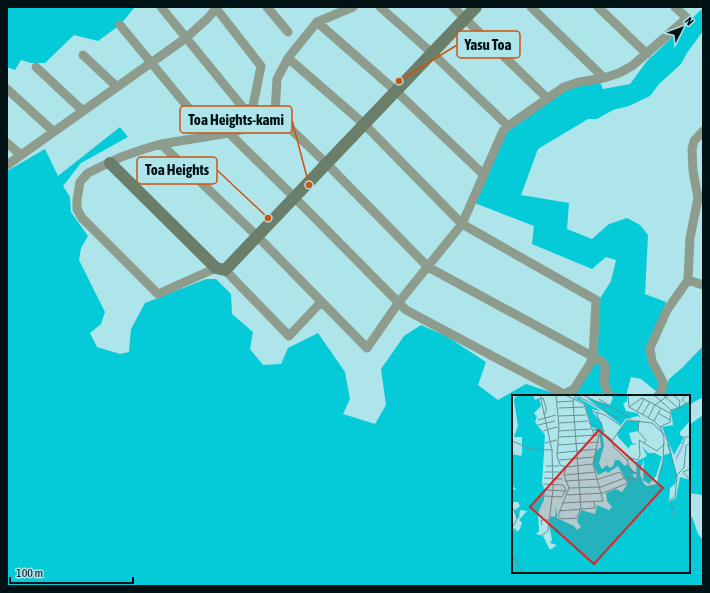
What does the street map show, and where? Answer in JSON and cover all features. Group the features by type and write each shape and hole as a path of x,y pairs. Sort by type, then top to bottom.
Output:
{"street":[{"path":"161,7 245,110"},
{"path":"7,166 151,62 186,38 208,18 216,7 261,66 253,106 245,110 202,119 196,117 151,62 120,25"},
{"path":"267,7 288,32"},
{"path":"353,7 317,22 288,58 277,79 275,114 326,163 428,267 597,358 605,366 604,383 609,395"},
{"path":"380,7 432,53 508,126"},
{"path":"453,7 547,98"},
{"path":"275,114 260,125 229,133 161,144 144,149 88,173 80,182 77,209 82,218 158,294 221,269 257,236 476,7"},
{"path":"531,7 604,78"},
{"path":"598,7 647,54"},
{"path":"161,144 257,236 366,348 399,302 462,224 503,131 564,87 579,82 604,78 619,73 632,66 687,18 675,7"},
{"path":"317,22 396,91 484,175"},
{"path":"83,55 117,87"},
{"path":"229,133 406,310 564,394 574,389 590,364 593,356 596,300 462,224 364,124 288,58"},
{"path":"36,68 83,111"},
{"path":"7,89 54,132"},
{"path":"659,395 662,390 663,382 652,362 650,348 667,310 688,280 690,238 698,198 693,171 692,148 694,141 703,132"},
{"path":"7,143 21,156"},
{"path":"110,163 289,336 321,302"},
{"path":"688,280 703,285"}],"shaded area":[{"path":"7,7 135,7 120,25 98,41 74,35 45,63 31,63 21,60 15,70 7,67"},
{"path":"703,8 703,31 681,64 659,84 650,96 629,106 613,110 597,119 588,119 538,149 521,195 569,203 567,229 592,239 609,224 627,218 640,225 648,235 645,294 666,302 648,347 660,385 657,392 641,379 631,377 626,395 567,395 592,366 599,300 611,281 616,260 606,257 592,269 532,244 534,226 472,202 508,126 564,87 600,82 603,89 630,84 647,61"},
{"path":"120,127 128,137 81,163 63,186 70,197 71,212 88,236 81,248 79,260 105,312 101,324 90,333 97,347 120,354 129,352 131,329 145,303 206,279 216,279 231,294 232,314 253,332 250,349 263,365 281,364 288,348 318,333 345,372 350,399 343,414 375,424 386,405 381,369 404,336 421,325 446,336 486,362 478,385 498,400 526,384 560,395 512,395 512,573 690,573 690,514 698,534 703,540 703,586 7,586 7,171 45,149 58,176"},
{"path":"703,346 703,397 690,404 690,395 663,395 669,379"},
{"path":"703,415 703,495 690,493 690,424"}],"place":[{"name":"Yasu Toa","path":"399,81"},
{"name":"Toa Heights-kami","path":"309,185"},
{"name":"Toa Heights","path":"268,218"}]}
